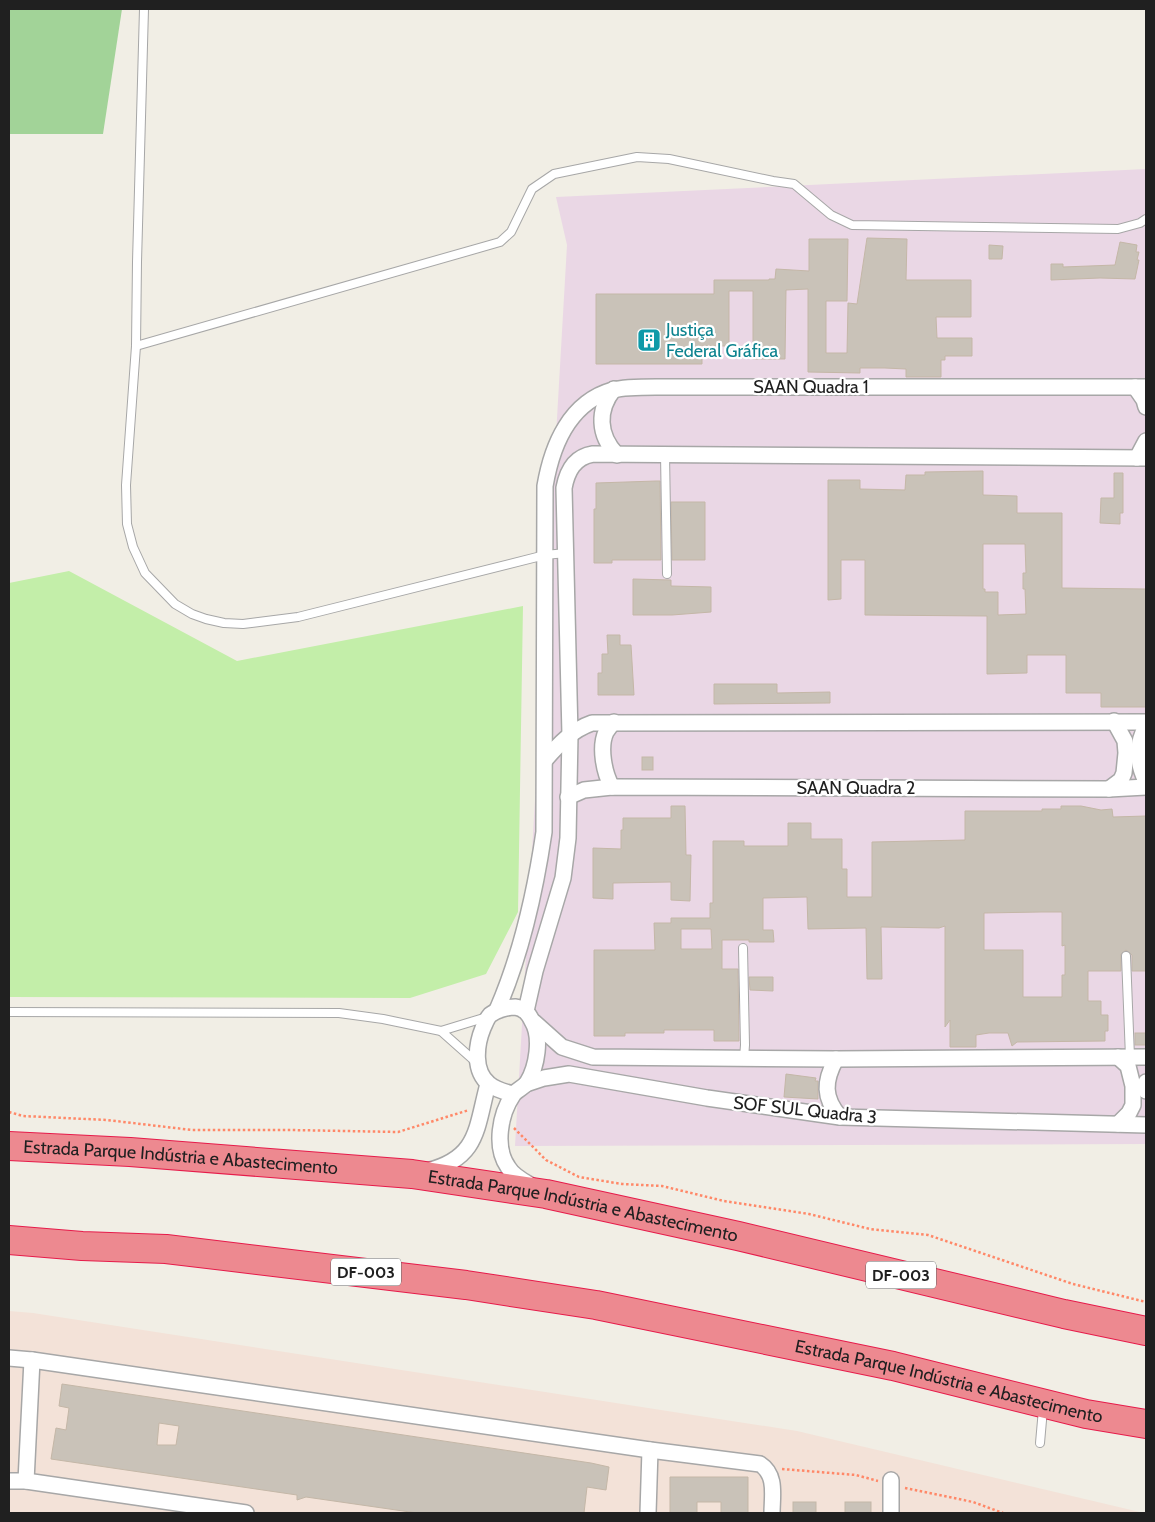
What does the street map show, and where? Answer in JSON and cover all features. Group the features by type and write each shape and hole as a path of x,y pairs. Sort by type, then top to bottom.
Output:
{"highway":[{"name":"Estrada Parque Indústria e Abastecimento","path":"9,1146 130,1152 412,1174 546,1194 738,1236 1054,1312 1146,1331"},
{"name":"Estrada Parque Indústria e Abastecimento","path":"9,1240 82,1246 175,1250 466,1284 577,1302 893,1366 1086,1414 1146,1424"}],"street":[{"name":"SAAN Quadra 1","path":"493,1013 507,987 526,929 537,882 544,832 545,486 552,455 566,426 574,414 586,402 614,389 671,387 1141,387"},
{"path":"1141,387 1146,407"},
{"path":"614,389 605,400 603,422 606,442 617,455"},
{"path":"546,1194 518,1178 508,1168 501,1146 503,1118 513,1094 526,1084 533,1069 537,1038 530,1017 535,971 563,878 568,838 570,735 564,488 574,463 587,455 665,454 1142,458 1146,441"},
{"path":"569,705 579,715 592,723"},
{"path":"1109,789 1121,780 1124,773 1126,753 1125,742 1114,721"},
{"path":"612,787 606,778 603,755 606,732 614,722"},
{"path":"545,760 580,727 592,723 1146,722"},
{"path":"1146,727 1142,733 1138,756 1146,780"},
{"name":"SAAN Quadra 2","path":"568,797 584,790 612,787 1109,789 1146,787"},
{"path":"513,1094 498,1090 488,1084 478,1064 477,1050 480,1035 493,1013 515,1007 530,1017 562,1047 593,1057 836,1059 1146,1058"},
{"path":"1118,1124 1129,1113 1133,1104 1133,1086 1124,1057"},
{"path":"836,1059 830,1070 827,1092 832,1108 840,1117"},
{"name":"SOF SUL Quadra 3","path":"526,1084 544,1078 569,1074 707,1098 840,1117 1146,1125"},
{"path":"1146,1082 1146,1091"},
{"path":"412,1174 436,1168 460,1156 468,1148 475,1134 488,1084"},
{"path":"9,1358 650,1450 760,1464 770,1472 772,1513"},
{"path":"26,1481 32,1360"},
{"path":"648,1513 650,1450"},
{"path":"891,1480 891,1513"},
{"path":"9,1481 26,1481 246,1513"}],"lane":[{"path":"144,9 136,346 126,485 127,524 133,547 145,574 175,604 192,614 224,623 243,624 298,617 545,556 566,553"},
{"path":"136,346 500,242 511,232 532,189 554,174 637,157 669,159 773,182 794,184 831,215 852,225 1118,229 1146,219"},
{"path":"665,454 667,574"},
{"path":"743,948 744,1058"},
{"path":"1124,1057 1126,956"},
{"path":"9,1012 339,1013 383,1019 441,1031 478,1064"},
{"path":"441,1031 493,1013"},
{"path":"1040,1443 1043,1404"}],"path":[{"path":"9,1112 23,1116 107,1120 192,1130 398,1132 474,1108 481,1109"},
{"path":"503,1118 546,1160 579,1177 622,1184 662,1186 724,1201 809,1214 870,1229 928,1235 1073,1284 1146,1302"}],"shaded area":[{"path":"1146,169 1146,1144 515,1146 567,245 556,197"},
{"path":"9,1311 33,1313 797,1431 1144,1513 9,1513"}],"green space":[{"path":"9,9 122,9 103,134 9,134"},
{"path":"69,571 237,661 523,606 518,912 486,974 410,998 9,997 9,583"}],"building":[{"path":"867,238 907,239 906,280 971,280 971,317 936,317 937,338 972,338 972,356 945,356 945,360 941,360 941,377 906,377 906,369 885,368 860,368 860,373 808,372 808,289 786,290 785,359 753,359 753,291 729,291 729,346 702,346 702,364 596,364 596,294 714,294 714,280 769,280 775,279 776,269 809,271 809,239 848,239 847,301 826,301 826,353 847,353 848,303 857,304"},
{"path":"1120,242 1137,245 1136,252 1139,252 1137,260 1139,260 1135,279 1051,280 1051,264 1063,264 1063,267 1115,265"},
{"path":"989,245 1003,246 1002,259 989,259"},
{"path":"983,471 983,495 1017,496 1017,513 1062,513 1062,588 1146,589 1146,707 1101,707 1101,693 1066,693 1066,655 1027,655 1027,673 987,674 987,616 865,615 865,560 841,560 841,599 828,600 828,480 860,480 860,489 905,490 906,475 925,475 925,472","holes":["983,544 1025,544 1026,573 1023,573 1023,589 1025,589 1026,614 998,615 998,592 985,592 985,589 983,589"]},
{"path":"1114,473 1123,473 1123,513 1120,513 1120,524 1100,523 1101,498 1114,498"},
{"path":"660,481 661,560 612,560 612,563 594,563 596,483"},
{"path":"671,502 705,502 705,560 672,560"},
{"path":"633,579 671,580 671,586 711,587 711,612 633,615"},
{"path":"607,635 620,635 620,645 631,645 634,695 598,695 598,673 602,673 602,654 608,654"},
{"path":"714,684 777,684 777,693 830,692 830,703 714,704"},
{"path":"642,757 653,757 653,770 642,770"},
{"path":"671,806 685,806 686,855 691,855 690,901 671,900 671,882 613,883 613,899 593,898 593,848 621,849 623,818 671,818"},
{"path":"1061,806 1081,806 1101,810 1112,809 1113,817 1146,816 1146,971 1132,971 1132,955 1126,950 1121,954 1121,971 1088,971 1088,1001 1101,1001 1101,1015 1108,1015 1108,1031 1105,1031 1105,1041 1017,1042 1012,1046 1008,1033 989,1033 976,1035 976,1047 950,1047 950,1020 945,1027 945,926 939,928 881,927 882,979 867,979 866,928 808,929 807,897 763,898 763,930 773,930 774,942 722,940 722,969 738,969 739,1041 714,1041 714,1030 664,1030 664,1033 625,1033 625,1036 594,1036 594,950 655,950 654,923 671,923 671,918 710,918 710,903 713,903 713,841 744,841 744,846 788,846 788,823 811,823 811,839 842,839 842,869 847,869 847,897 872,897 872,842 965,840 965,811 1042,811 1042,809 1061,809","holes":["1062,912 1062,946 1065,945 1065,975 1062,975 1062,997 1023,997 1023,950 984,950 984,913","681,929 711,929 712,949 681,949"]},
{"path":"749,977 773,977 773,991 750,990"},
{"path":"1135,1033 1146,1033 1146,1045 1135,1045"},
{"path":"786,1074 816,1078 815,1081 818,1081 818,1099 784,1097"},
{"path":"62,1384 591,1463 609,1467 606,1490 587,1487 584,1513 417,1513 306,1497 297,1500 297,1495 51,1459 56,1428 66,1430 69,1408 59,1406","holes":["159,1423 179,1426 176,1445 157,1445"]},
{"path":"670,1477 748,1477 748,1513 721,1513 721,1502 697,1502 697,1513 670,1513"},
{"path":"793,1502 816,1502 816,1513 793,1513"},
{"path":"845,1502 871,1502 871,1513 845,1513"}],"place":[{"name":"Justiça Federal Gráfica","path":"649,340"}]}
